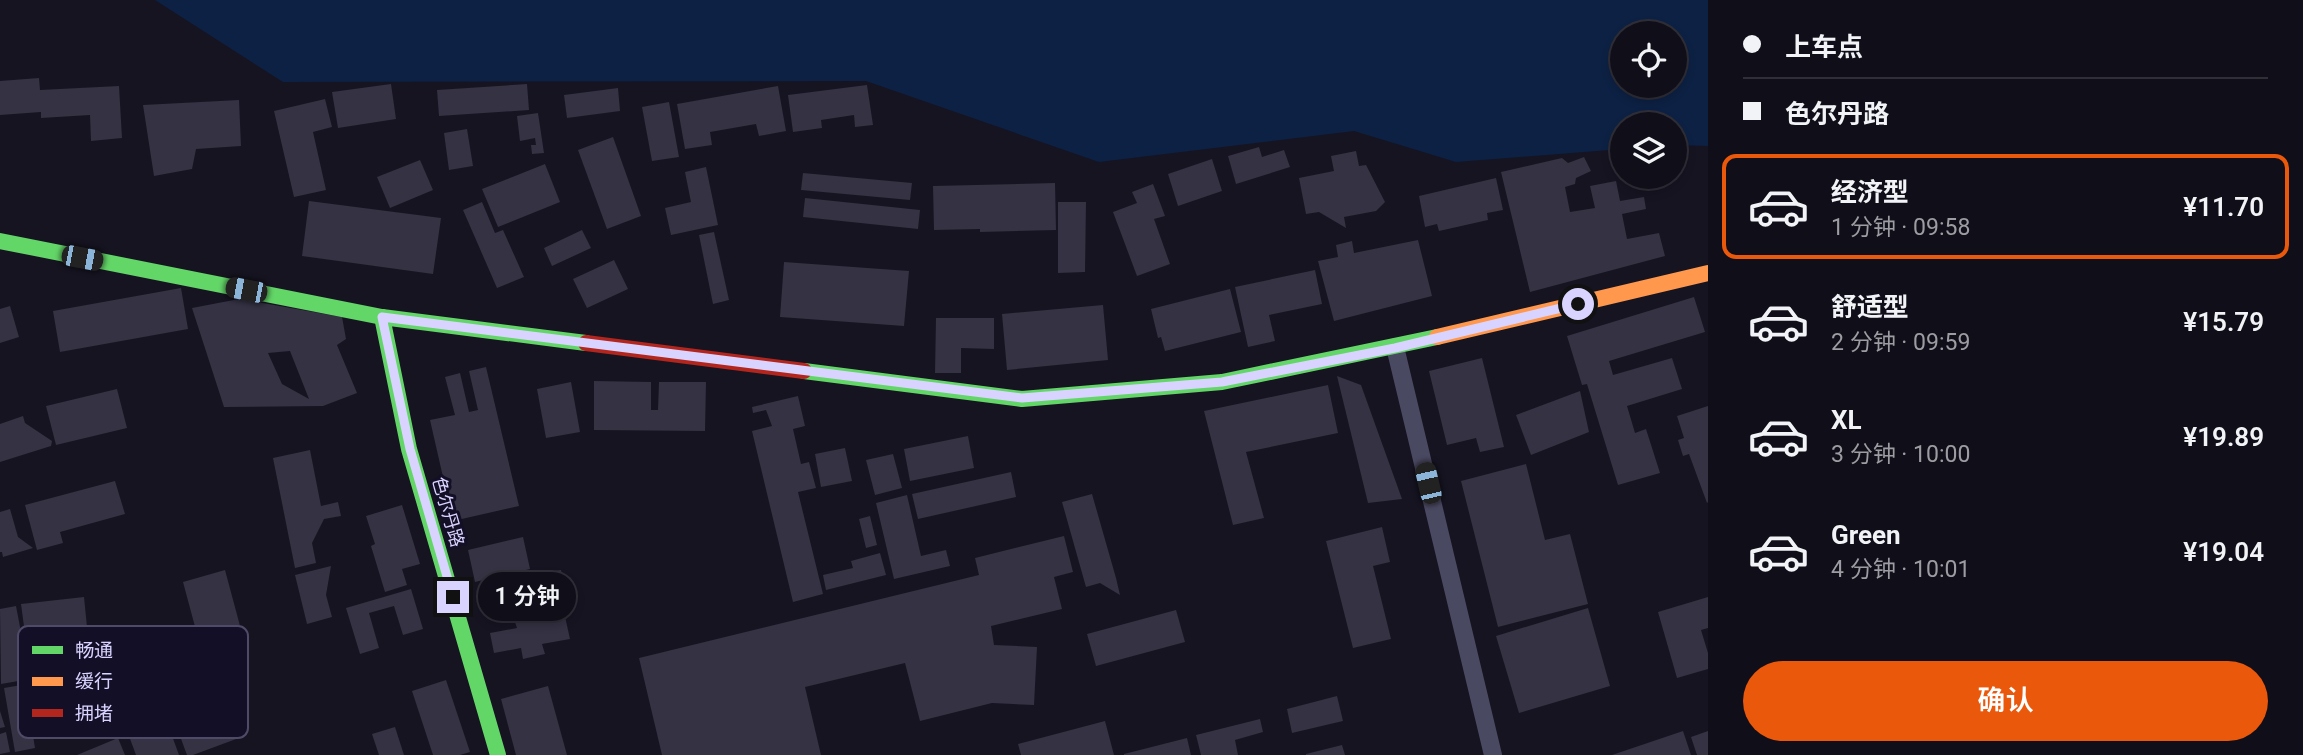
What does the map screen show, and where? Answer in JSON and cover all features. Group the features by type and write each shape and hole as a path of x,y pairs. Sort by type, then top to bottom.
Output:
{"street":[{"path":"0,242 382,317 1022,398 1222,382 1395,348 1708,273"},
{"name":"色尔丹路","path":"382,317 410,449 498,755"}],"lane":[{"path":"1395,348 1493,755"}],"water":[{"path":"155,0 1708,0 1708,146 1687,145 1687,112 1610,112 1610,150 1456,162 1354,131 1099,162 866,81 283,82"}],"building":[{"path":"39,78 40,90 119,86 122,138 91,141 90,115 41,118 41,112 0,115 0,81"},
{"path":"391,84 396,119 338,128 332,92"},
{"path":"527,84 529,110 439,116 437,90"},
{"path":"867,85 873,125 855,127 854,115 821,120 822,128 793,132 788,95"},
{"path":"778,86 786,131 759,136 756,124 710,132 712,145 685,149 677,104"},
{"path":"618,88 620,111 567,118 564,95"},
{"path":"325,99 332,127 313,132 326,190 294,197 274,111"},
{"path":"239,100 241,146 196,149 192,169 154,176 143,105"},
{"path":"669,102 679,157 652,161 642,107"},
{"path":"538,113 544,153 532,154 531,145 536,145 535,138 520,141 517,116"},
{"path":"467,129 473,166 449,170 444,133"},
{"path":"613,137 641,216 607,229 578,150"},
{"path":"1259,147 1262,157 1284,150 1290,167 1236,184 1228,156"},
{"path":"1356,151 1359,166 1366,165 1385,202 1376,211 1344,217 1346,228 1319,212 1306,214 1299,178 1334,171 1331,156"},
{"path":"1584,157 1591,171 1576,178 1575,184 1565,187 1570,212 1595,208 1590,186 1610,182 1610,189 1618,189 1620,201 1644,197 1646,209 1622,214 1627,239 1659,233 1665,256 1530,292 1501,172 1562,158 1568,163"},
{"path":"1212,159 1222,191 1178,206 1168,174"},
{"path":"420,160 433,190 390,208 377,177"},
{"path":"545,164 560,202 498,227 482,189"},
{"path":"706,167 718,225 671,235 665,208 691,202 685,172"},
{"path":"803,173 912,183 910,200 801,190"},
{"path":"1496,178 1503,210 1487,213 1488,220 1439,231 1437,224 1425,227 1419,196"},
{"path":"1055,183 1056,230 934,230 933,186"},
{"path":"1153,184 1165,216 1154,219 1170,264 1137,276 1113,212 1137,203 1132,192"},
{"path":"805,198 920,210 918,229 803,217"},
{"path":"309,201 441,218 433,274 302,256"},
{"path":"482,202 495,233 503,230 524,277 497,288 463,210"},
{"path":"1058,202 1086,202 1085,272 1058,273"},
{"path":"582,230 591,248 552,266 544,248"},
{"path":"714,232 729,300 713,304 699,235"},
{"path":"1418,240 1432,296 1334,321 1318,261 1338,257 1336,245 1352,241 1354,253"},
{"path":"614,260 628,289 587,308 573,279"},
{"path":"784,262 909,271 904,326 780,317"},
{"path":"1315,270 1322,304 1269,315 1275,341 1248,347 1235,287"},
{"path":"181,288 188,329 60,352 53,311"},
{"path":"1230,289 1241,332 1165,351 1161,337 1158,338 1151,309"},
{"path":"1694,297 1705,332 1609,361 1613,375 1672,358 1682,389 1627,406 1635,433 1646,429 1660,473 1618,485 1587,384 1582,385 1567,336"},
{"path":"239,299 342,317 346,339 337,345 357,393 323,406 224,407 192,308","holes":["290,351 309,399 282,384 268,353"]},
{"path":"1103,305 1108,360 1007,370 1002,314"},
{"path":"10,306 19,337 0,343 0,309"},
{"path":"936,318 994,318 994,349 961,348 961,373 935,373"},
{"path":"1482,358 1504,447 1480,452 1476,438 1447,445 1429,371"},
{"path":"486,367 519,506 453,521 430,420 455,415 445,377 460,373 469,412 478,410 469,371"},
{"path":"1337,376 1361,385 1402,499 1368,503"},
{"path":"594,381 651,382 651,410 658,410 659,382 706,382 705,431 594,430"},
{"path":"571,382 580,432 546,438 537,389"},
{"path":"1328,385 1338,433 1246,452 1264,518 1233,525 1204,411"},
{"path":"117,389 127,428 56,445 46,406"},
{"path":"1580,391 1589,432 1531,455 1516,415"},
{"path":"798,396 805,426 793,429 801,464 809,462 816,488 798,492 823,594 793,602 752,431 772,426 766,410 753,413 752,407"},
{"path":"1708,406 1707,503 1689,454 1683,456 1678,440 1684,438 1677,416"},
{"path":"23,416 25,423 52,441 51,446 0,462 0,424"},
{"path":"968,436 974,468 910,481 904,449"},
{"path":"845,448 852,481 821,487 815,454"},
{"path":"310,450 321,506 338,502 341,516 324,519 312,543 316,563 295,568 273,458"},
{"path":"893,454 902,488 875,495 866,460"},
{"path":"1526,464 1545,540 1570,534 1588,604 1498,627 1461,481"},
{"path":"1011,472 1016,497 918,519 912,494"},
{"path":"115,481 125,514 60,532 63,543 37,550 25,505"},
{"path":"1092,494 1120,595 1100,583 1086,587 1062,502"},
{"path":"907,495 921,556 946,550 950,566 894,579 876,503"},
{"path":"402,505 420,564 402,569 407,585 385,592 371,546 375,544 366,516"},
{"path":"10,509 18,537 33,548 3,557 0,552 0,512"},
{"path":"870,516 877,545 866,548 859,519"},
{"path":"1382,527 1390,562 1373,566 1391,639 1353,648 1326,541"},
{"path":"1064,536 1073,572 1054,577 1062,609 991,626 994,645 1037,647 1034,705 992,703 920,721 905,663 805,687 821,755 662,755 639,658 979,575 975,558"},
{"path":"523,537 530,569 475,582 468,550"},
{"path":"880,553 886,575 826,590 823,575 853,568 851,561"},
{"path":"331,566 326,595 332,617 307,624 295,575"},
{"path":"225,570 240,626 195,626 183,582"},
{"path":"561,570 567,606 538,610 532,574"},
{"path":"411,589 423,629 403,635 394,606 369,613 379,648 360,654 346,608"},
{"path":"84,597 87,626 24,626 21,604"},
{"path":"1708,597 1708,628 1701,630 1708,653 1708,669 1677,678 1658,612"},
{"path":"16,606 20,626 18,681 1,684 0,609"},
{"path":"1588,608 1610,686 1519,713 1496,636"},
{"path":"1176,610 1185,642 1096,666 1087,634"},
{"path":"564,612 570,639 542,644 545,654 523,659 521,648 494,653 490,633 517,628 515,622"},
{"path":"446,680 470,752 460,755 433,755 412,691"},
{"path":"18,686 18,738 33,738 35,748 15,752 4,688"},
{"path":"548,686 567,755 516,755 501,699"},
{"path":"1337,696 1343,721 1292,733 1287,709"},
{"path":"0,711 5,727 0,728"},
{"path":"1260,719 1263,732 1235,740 1238,755 1201,755 1196,735"},
{"path":"1105,721 1114,755 1021,755 1018,744"},
{"path":"395,727 404,755 379,755 372,734"},
{"path":"1683,731 1691,755 1612,755"},
{"path":"1708,731 1708,755 1697,755 1691,737"},
{"path":"6,732 10,752 0,754 0,734"},
{"path":"118,738 125,755 77,755"},
{"path":"130,738 173,738 179,755 136,755"},
{"path":"181,738 239,738 193,755 187,755"},
{"path":"1187,738 1191,755 1124,755 1124,754"},
{"path":"1342,745 1345,755 1306,755 1306,754"}],"traffic: fast":[{"path":"0,241 382,317 586,343"},
{"path":"382,317 409,449 498,755"},
{"path":"804,371 1022,399 1222,382 1437,337"}],"traffic: slow":[{"path":"1437,337 1708,273"}],"traffic: jam":[{"path":"586,343 804,371"}],"route":[{"path":"453,597 410,449 382,317 1022,398 1222,382 1395,348 1578,304"}]}
